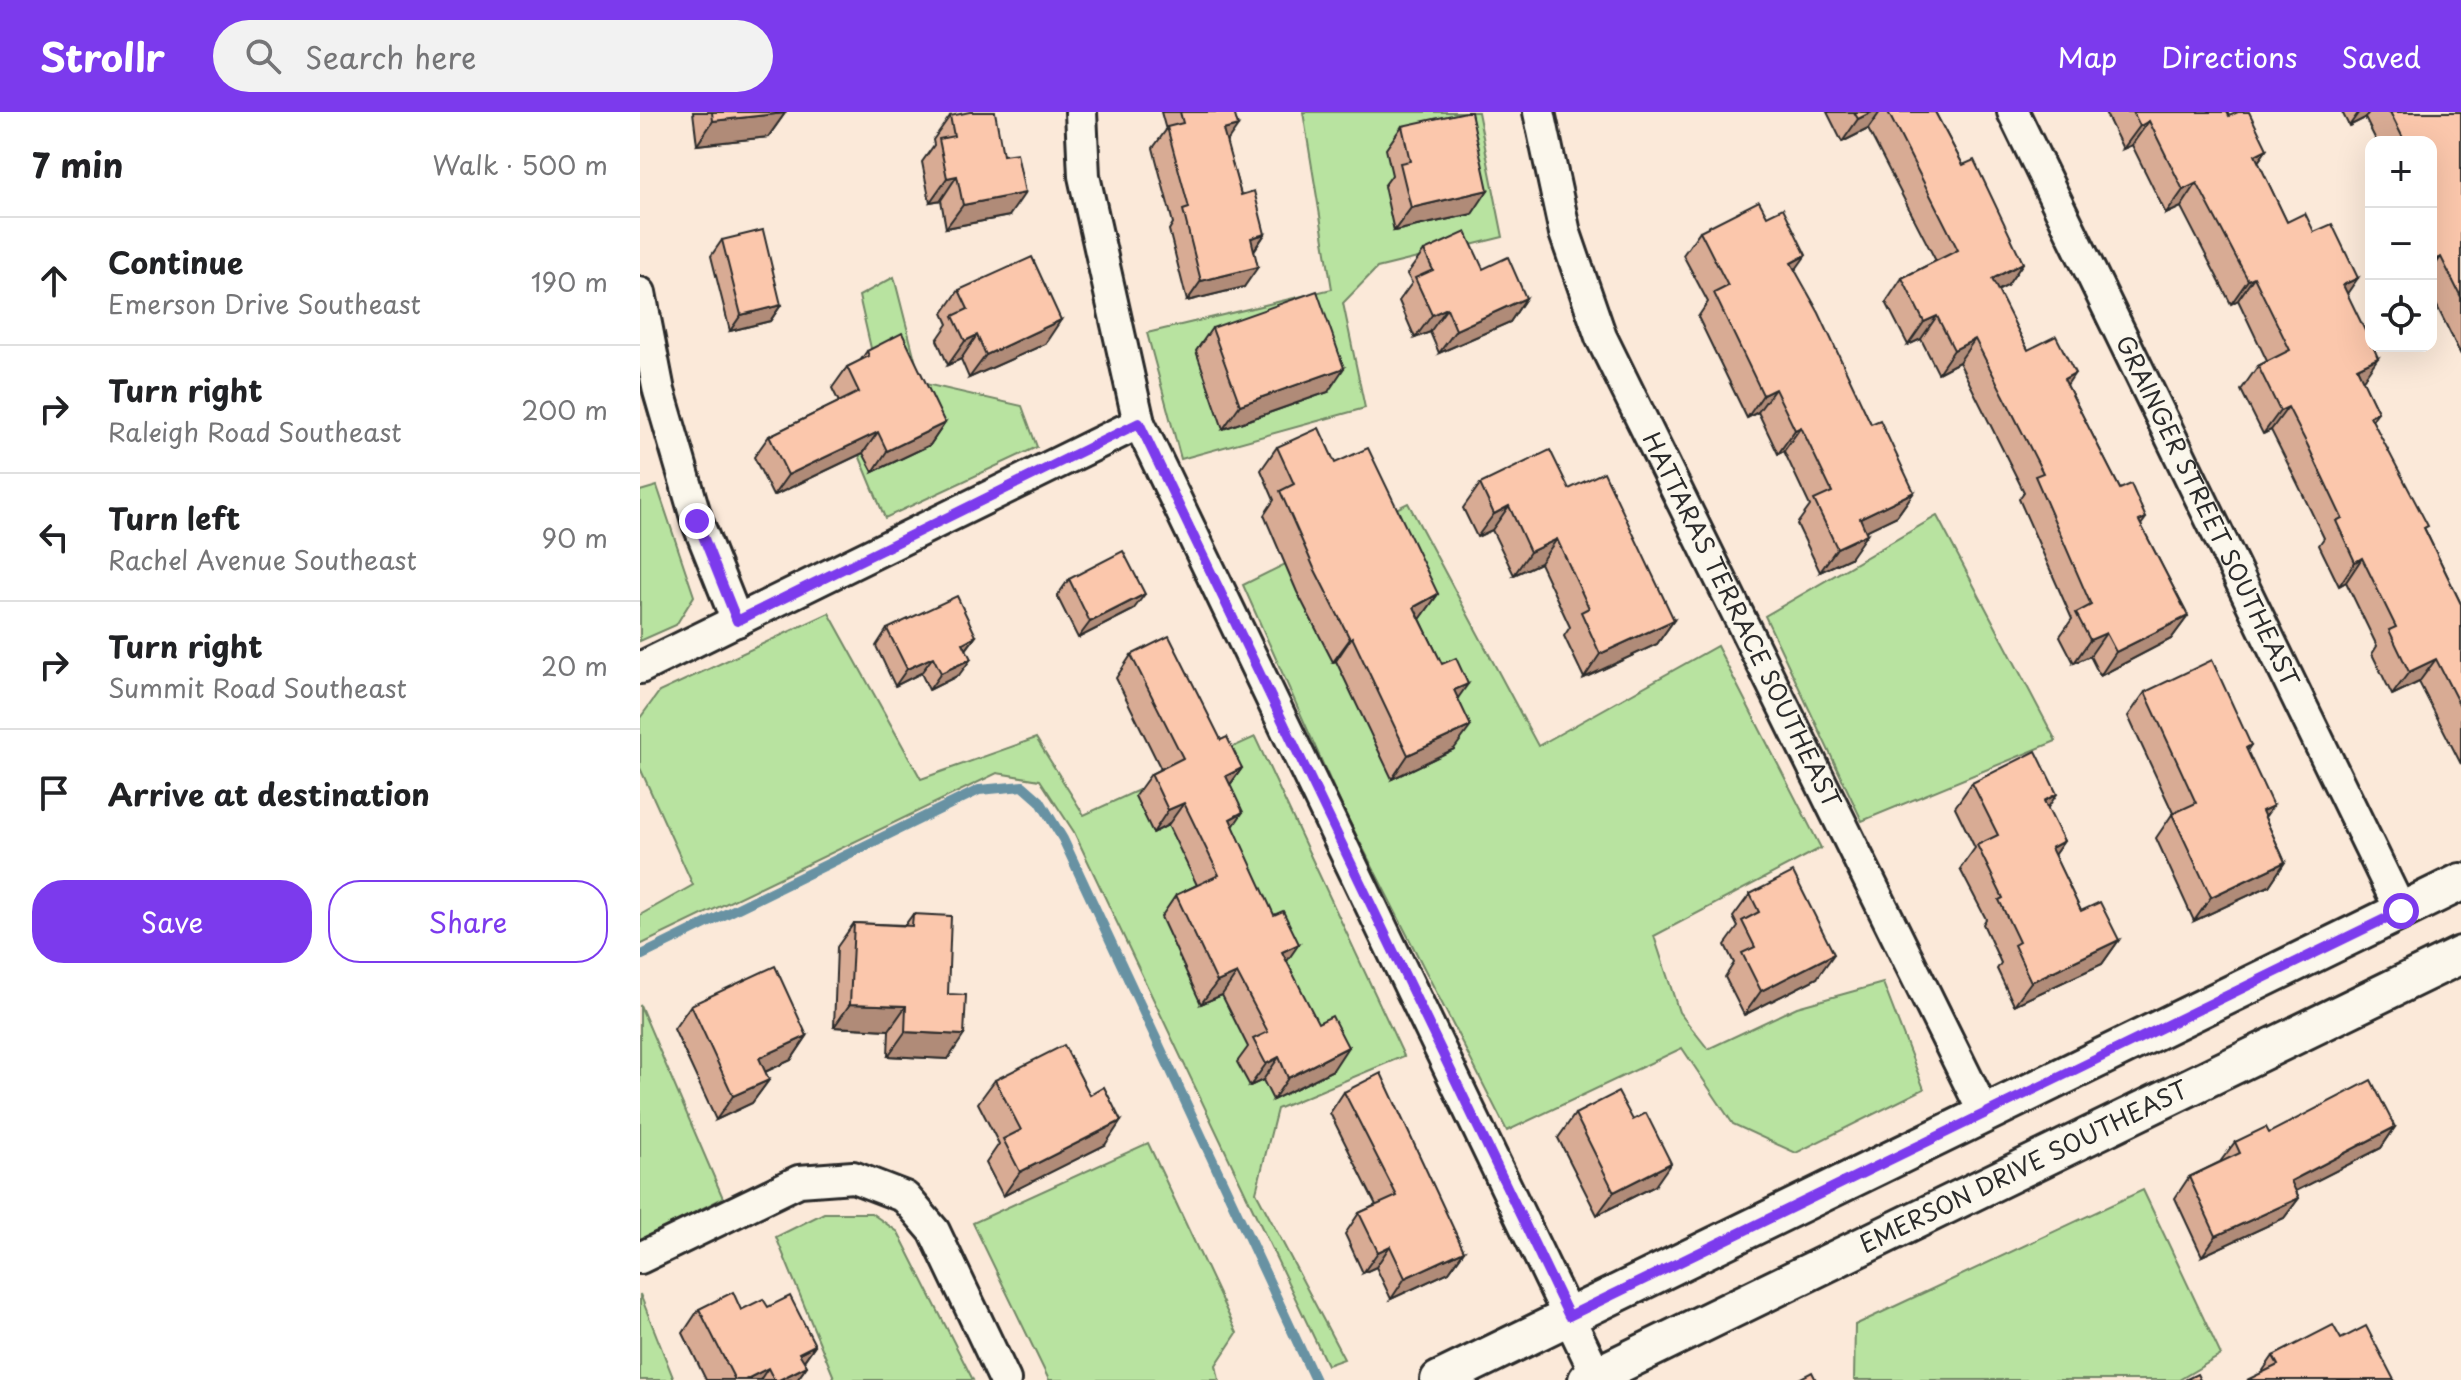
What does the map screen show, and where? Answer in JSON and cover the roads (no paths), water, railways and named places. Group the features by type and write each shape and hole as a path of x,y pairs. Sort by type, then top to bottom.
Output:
{"street":[{"path":"1081,112 1084,176 1139,423 1569,1316 1594,1378"},
{"name":"HATTARAS TERRACE SOUTHEAST","path":"1539,112 1565,233 1601,337 1985,1115"},
{"name":"GRAINGER STREET SOUTHEAST","path":"2013,112 2401,911"},
{"path":"640,293 659,391 697,521 737,621"},
{"path":"640,668 1139,423"},
{"path":"1439,1380 2461,882"},
{"name":"EMERSON DRIVE SOUTHEAST","path":"1594,1378 2461,955"},
{"path":"640,1258 799,1181 853,1177 905,1197 934,1231 1005,1380"}],"waterway":[{"path":"640,956 979,790 1023,786 1040,801 1063,839 1315,1380"}]}
